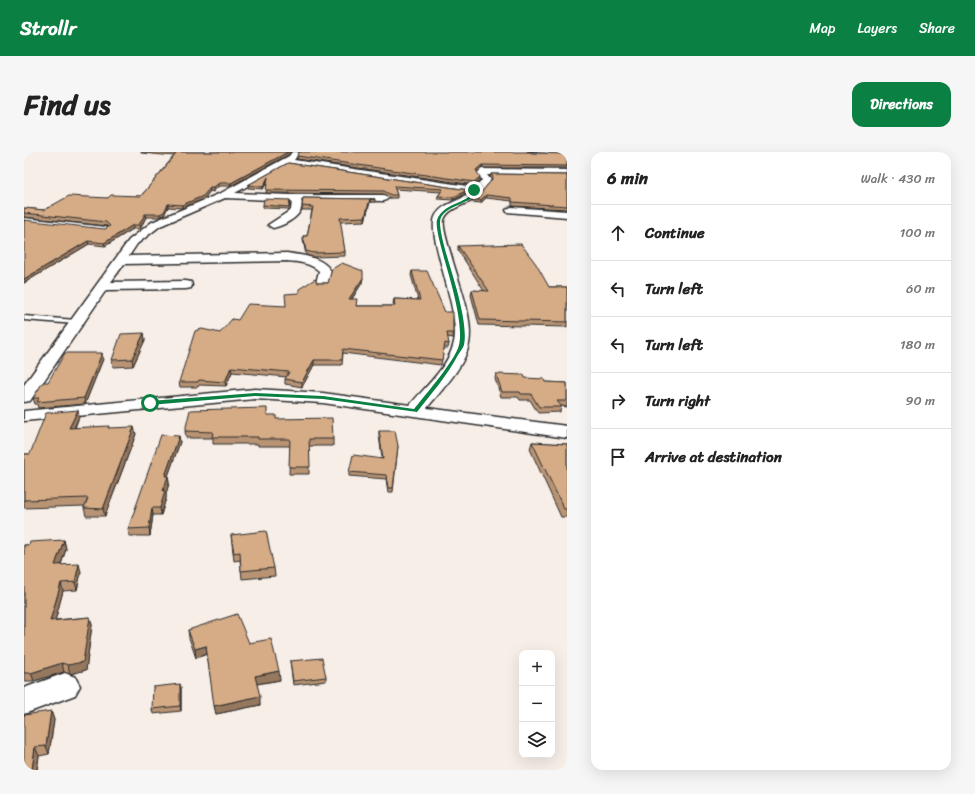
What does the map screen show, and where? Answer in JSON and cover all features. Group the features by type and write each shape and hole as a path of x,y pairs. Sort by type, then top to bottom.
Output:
{"street":[{"path":"24,397 133,242 156,224 224,194 286,161 294,156 296,152"},
{"path":"532,152 566,154"},
{"path":"286,161 476,190"},
{"path":"415,411 450,366 462,345 462,328 457,298 443,248 438,221 439,218 450,207 473,196 476,193 476,190 487,180 481,173 482,172 567,173"},
{"path":"224,194 293,197 384,198"},
{"path":"273,224 290,216 296,211 297,200 293,197"},
{"path":"511,210 567,214"},
{"path":"120,260 287,257 311,261 321,265 325,271 322,283"},
{"path":"102,286 186,286"},
{"path":"24,416 255,394 323,398 567,432"},
{"path":"24,701 65,686"}],"lane":[{"path":"24,220 106,229"},
{"path":"24,318 76,322"}],"building":[{"path":"160,152 288,152 231,183 219,183 213,188 210,188 203,196 182,205 168,204 164,212 160,214 145,214 139,225 133,225 104,243 88,241 24,279 24,220 105,229 110,226 106,222 24,213 24,208 44,210 69,196 108,198 111,195 141,196 176,154"},
{"path":"299,152 530,152 567,154 567,166 482,165 476,170 480,177 474,182 297,156"},
{"path":"288,163 468,190 453,197 438,196 443,189 394,186 397,195 391,195 384,191 266,190 268,177 263,187 248,185"},
{"path":"491,174 567,175 567,206 512,202 512,198 486,195 481,200 472,199 479,195 490,182 493,177"},
{"path":"303,198 375,199 370,199 365,217 340,218 345,252 314,253 306,251 303,236 307,236 313,207 302,206"},
{"path":"264,199 290,200 289,207 263,205"},
{"path":"521,244 536,264 549,287 567,287 567,322 480,320 472,290 489,291 458,246"},
{"path":"342,263 363,271 363,278 349,299 357,299 356,306 395,306 394,299 420,300 412,271 427,271 445,312 453,312 453,333 447,333 449,344 445,343 442,360 343,349 342,360 314,360 302,382 285,379 289,372 231,367 225,382 199,380 198,382 179,382 195,331 202,329 220,333 232,319 238,320 248,304 286,306 285,294 299,293 299,289 315,279 317,283 328,283 332,269"},
{"path":"144,333 132,359 112,360 121,334"},
{"path":"65,353 102,353 84,398 37,402 39,398 33,398 43,382 48,382"},
{"path":"496,374 524,375 525,378 544,379 545,382 567,383 567,401 557,401 562,407 539,407 531,394 521,394 520,392 502,392"},
{"path":"267,408 267,415 276,415 276,419 332,418 333,439 309,439 310,467 289,467 290,439 212,437 213,432 185,431 190,410"},
{"path":"78,410 69,428 109,426 108,428 134,427 103,509 84,508 88,498 24,500 24,454 30,454 46,413"},
{"path":"379,431 395,431 398,446 393,488 388,488 386,475 349,472 353,455 383,459"},
{"path":"161,435 179,436 165,476 168,476 163,491 165,491 160,508 152,508 149,528 128,529"},
{"path":"532,442 567,444 567,509 564,509"},
{"path":"266,531 274,568 241,571 240,552 234,553 231,535"},
{"path":"64,540 55,565 79,564 75,582 61,583 50,621 90,617 83,662 68,665 62,663 31,673 24,673 24,545 29,545 30,542"},
{"path":"237,614 249,643 271,639 279,671 255,676 260,696 214,706 206,646 195,649 188,630"},
{"path":"322,658 326,677 293,681 290,661"},
{"path":"180,684 180,706 152,709 153,687"},
{"path":"51,711 46,746 35,747 32,770 24,770 24,715"}],"route":[{"path":"150,403 255,394 323,398 415,411 450,366 462,345 462,328 457,298 451,272 443,248 438,221 441,215 450,207 473,196 476,193 476,190 474,190"}]}
